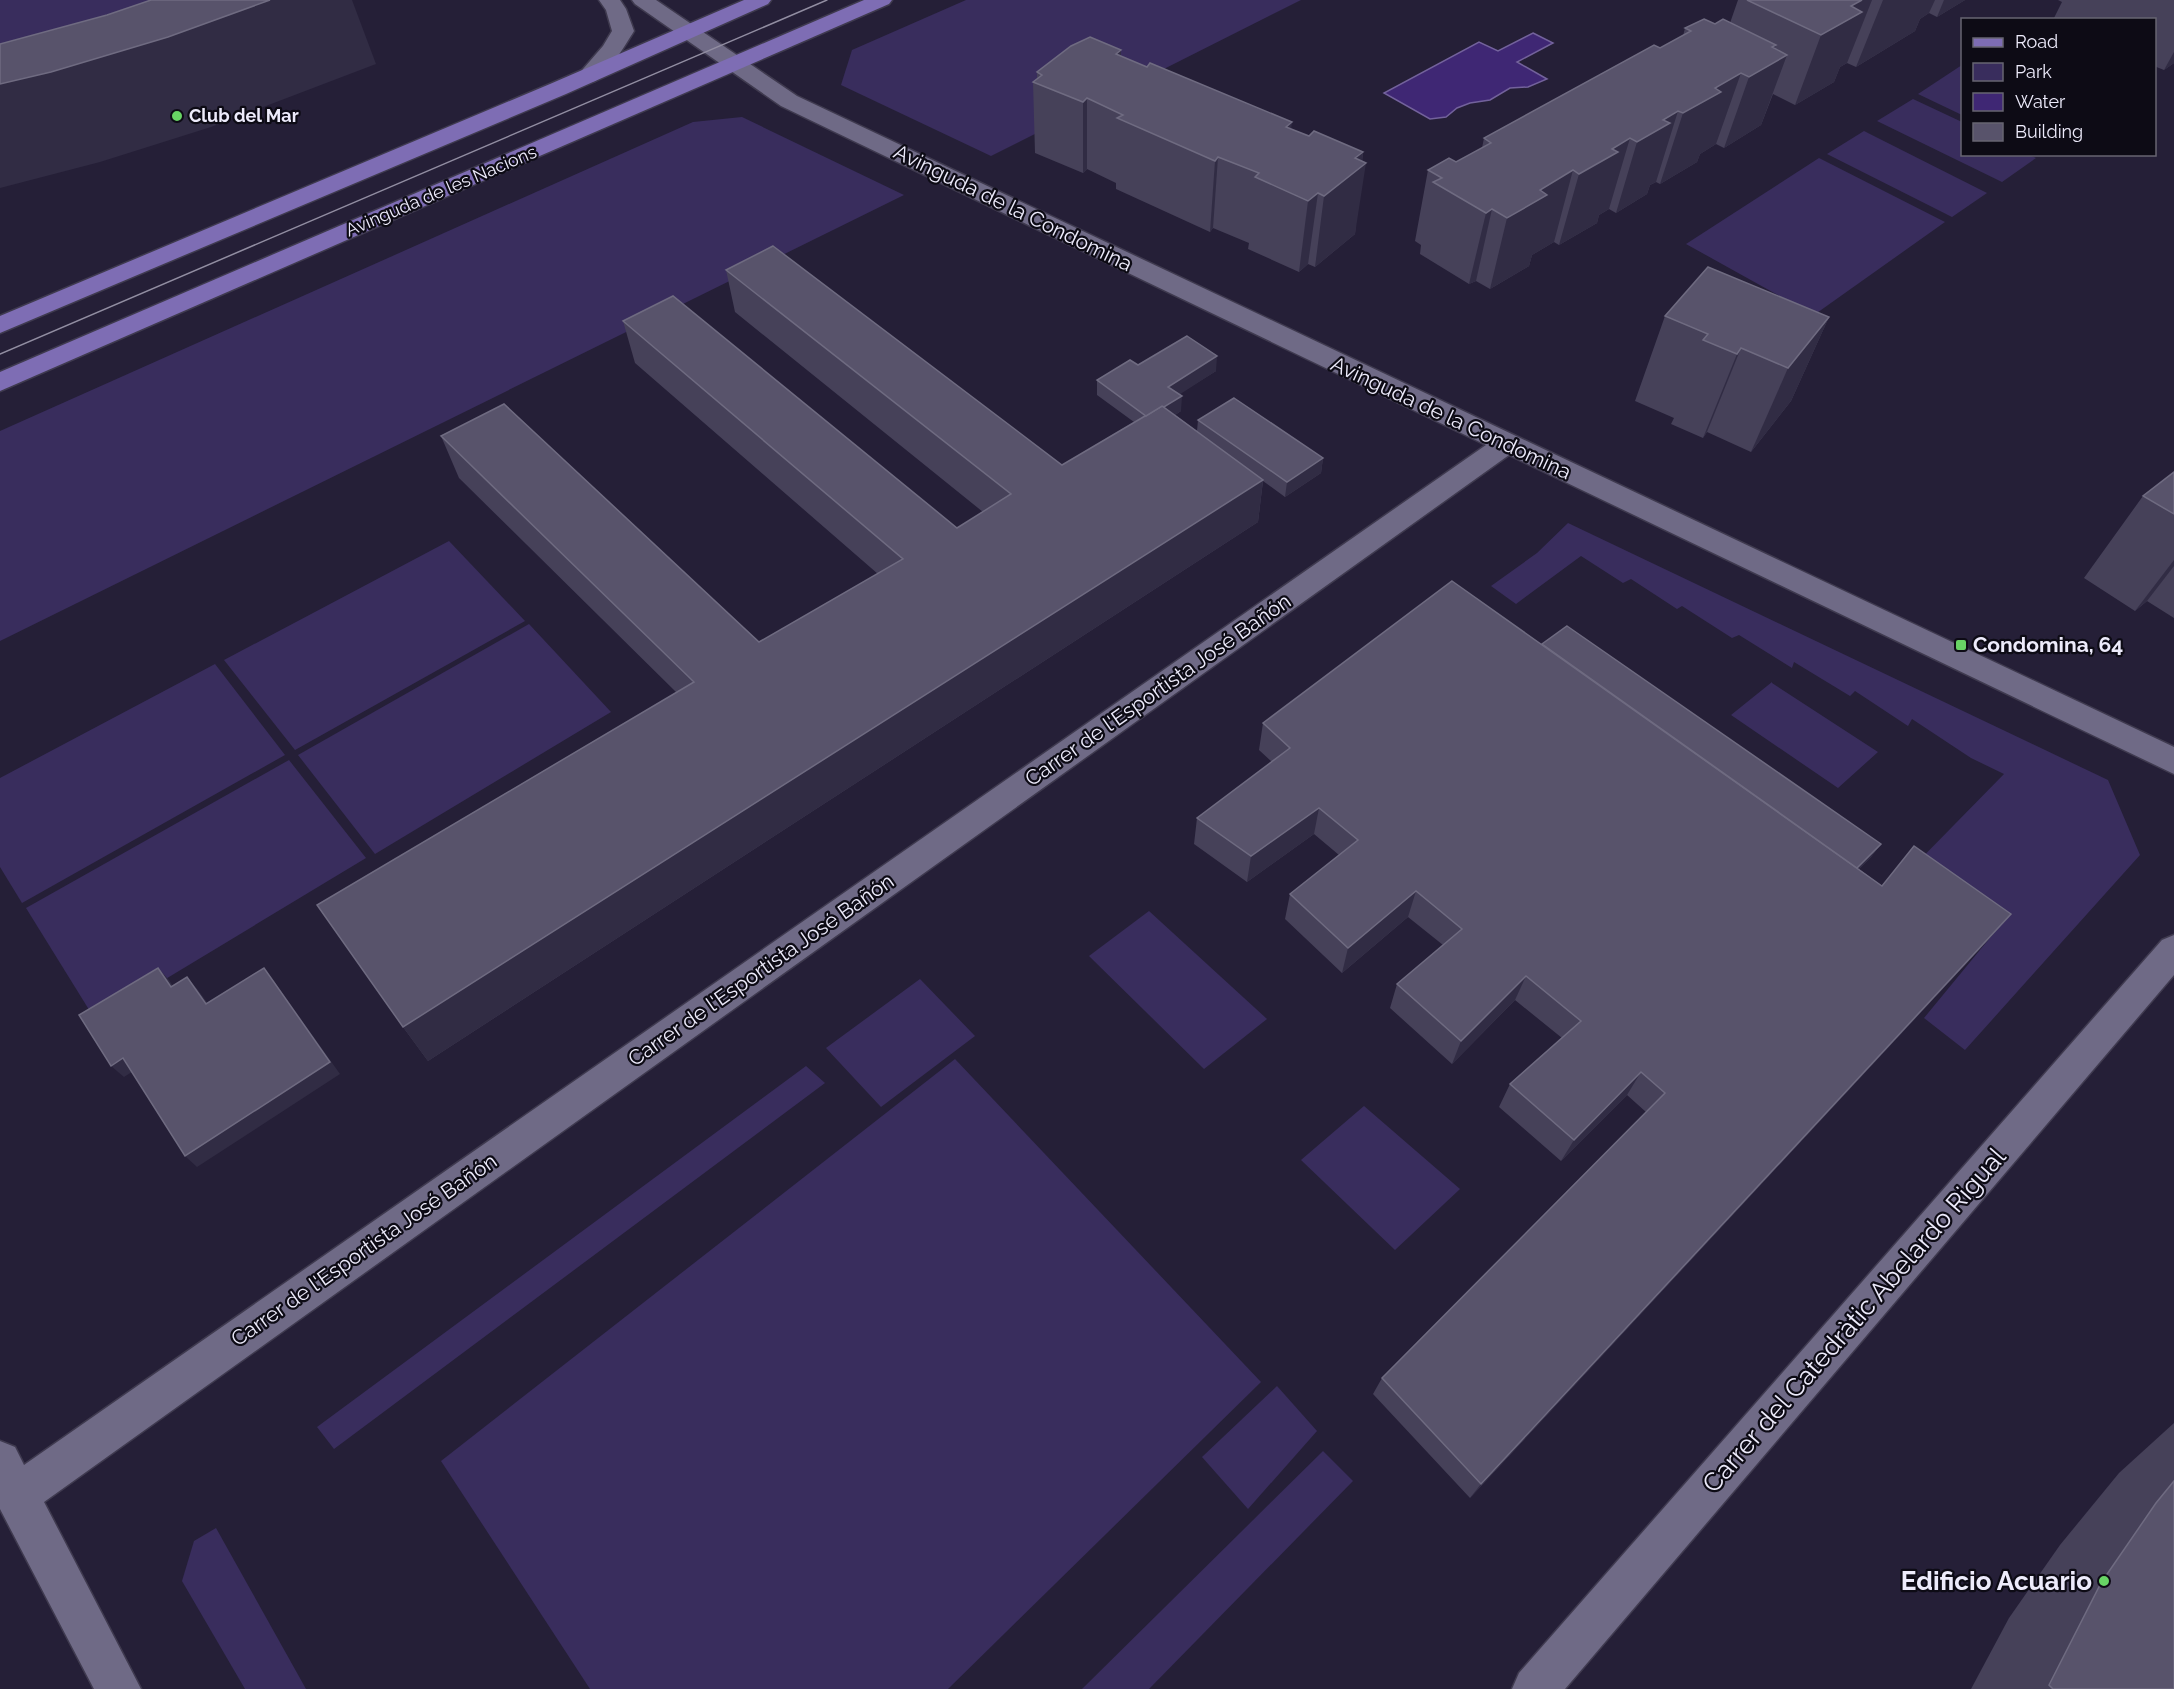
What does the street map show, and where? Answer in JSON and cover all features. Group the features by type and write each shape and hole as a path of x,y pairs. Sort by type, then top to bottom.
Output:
{"main road":[{"path":"0,325 588,76 761,0"},
{"name":"Avinguda de les Nacions","path":"0,381 882,0"}],"street":[{"path":"588,76 612,49 623,31 616,9 609,0"},
{"path":"626,0 667,19"},
{"path":"642,0 667,19"},
{"name":"Avinguda de la Condomina","path":"667,19 789,101 2174,761"},
{"name":"Carrer de l'Esportista José Bañón","path":"8,1479 1506,444"},
{"name":"Carrer del Catedràtic Abelardo Rigual","path":"1535,1689 2174,950"},
{"path":"8,1479 118,1689"}],"green space":[{"path":"0,0 202,0 0,117"},
{"path":"966,0 1301,0 991,156 841,85 852,50"},
{"path":"1961,66 1961,115 1918,94"},
{"path":"1913,99 1961,122 1961,156 2031,156 2036,158 2002,182 1877,121"},
{"path":"742,117 904,195 0,641 0,431 693,122"},
{"path":"1864,131 1987,193 1952,217 1827,154"},
{"path":"1819,158 1945,222 1814,315 1686,244"},
{"path":"1568,523 2108,780 2140,855 1965,1050 1924,1018 1989,939 1903,877 2004,774 1971,758 1912,719 1908,726 1855,691 1850,696 1794,662 1792,668 1739,635 1732,638 1682,606 1677,609 1631,579 1623,583 1581,556 1516,604 1491,586 1537,553"},
{"path":"449,541 525,621 295,750 224,660"},
{"path":"529,624 611,712 375,854 298,755"},
{"path":"215,664 285,755 22,903 0,867 0,778"},
{"path":"1772,682 1878,752 1838,788 1731,715"},
{"path":"289,760 366,858 96,1021 26,908"},
{"path":"1149,911 1267,1019 1204,1069 1089,956"},
{"path":"920,979 975,1036 881,1107 826,1048"},
{"path":"955,1059 1261,1382 948,1689 590,1689 441,1461"},
{"path":"806,1066 825,1083 334,1449 317,1427"},
{"path":"1364,1106 1460,1189 1395,1250 1301,1160"},
{"path":"1277,1386 1317,1431 1248,1509 1202,1457"},
{"path":"1323,1451 1353,1481 1149,1689 1082,1689"},
{"path":"216,1528 306,1689 245,1689 182,1581 194,1541"}],"water":[{"path":"1533,33 1553,43 1517,62 1547,79 1528,87 1510,88 1490,100 1470,103 1457,108 1446,117 1430,119 1384,93 1479,42 1498,51"}],"building":[{"path":"151,0 270,0 168,37 51,72 0,84 0,44 107,15"},
{"path":"1747,0 1862,0 1851,6 1862,12 1821,35"},
{"path":"1704,19 1715,24 1723,19 1776,45 1772,47 1787,55 1749,77 1741,73 1715,88 1721,92 1683,113 1678,111 1663,120 1670,123 1637,142 1630,138 1612,149 1618,152 1579,174 1573,170 1540,190 1547,195 1507,218 1492,209 1486,213 1433,182 1442,178 1428,170 1449,158 1456,162 1491,143 1484,138 1654,45 1660,48 1691,31 1685,28"},
{"path":"1090,37 1121,50 1116,54 1147,67 1150,63 1292,122 1286,127 1309,136 1314,131 1363,152 1355,158 1366,163 1324,196 1318,193 1308,201 1255,177 1259,173 1218,157 1215,161 1117,118 1123,115 1087,98 1083,102 1033,82 1042,75 1037,72 1071,46"},
{"path":"773,246 1062,465 1162,406 1263,480 403,1027 317,905 694,682 441,436 504,404 759,642 903,559 623,321 673,296 957,528 1011,494 726,270"},
{"path":"1708,267 1829,317 1788,368 1741,348 1737,354 1703,340 1708,334 1665,316"},
{"path":"1187,336 1217,356 1168,387 1182,396 1146,416 1097,380 1130,360 1138,365"},
{"path":"1234,398 1323,458 1287,482 1198,420"},
{"path":"2174,472 2174,514 2143,496"},
{"path":"1452,581 1882,886 1914,846 2011,914 1481,1484 1382,1378 1665,1093 1641,1072 1574,1140 1510,1084 1581,1021 1526,976 1461,1041 1397,984 1462,929 1416,891 1348,948 1290,894 1358,840 1319,808 1251,856 1197,818 1290,748 1263,723"},
{"path":"1567,626 1881,844 1857,868 1542,644"},
{"path":"158,968 171,987 187,977 206,1004 264,968 330,1062 185,1156 123,1058 111,1066 79,1015"},
{"path":"2174,1481 2174,1689 2053,1689 2049,1685 2101,1583 2156,1503"}],"tram line":[{"path":"0,354 827,0"}],"place":[{"name":"Club del Mar","path":"177,116"},
{"name":"Condomina, 64","path":"1961,645"},
{"name":"Edificio Acuario","path":"2104,1581"}]}
